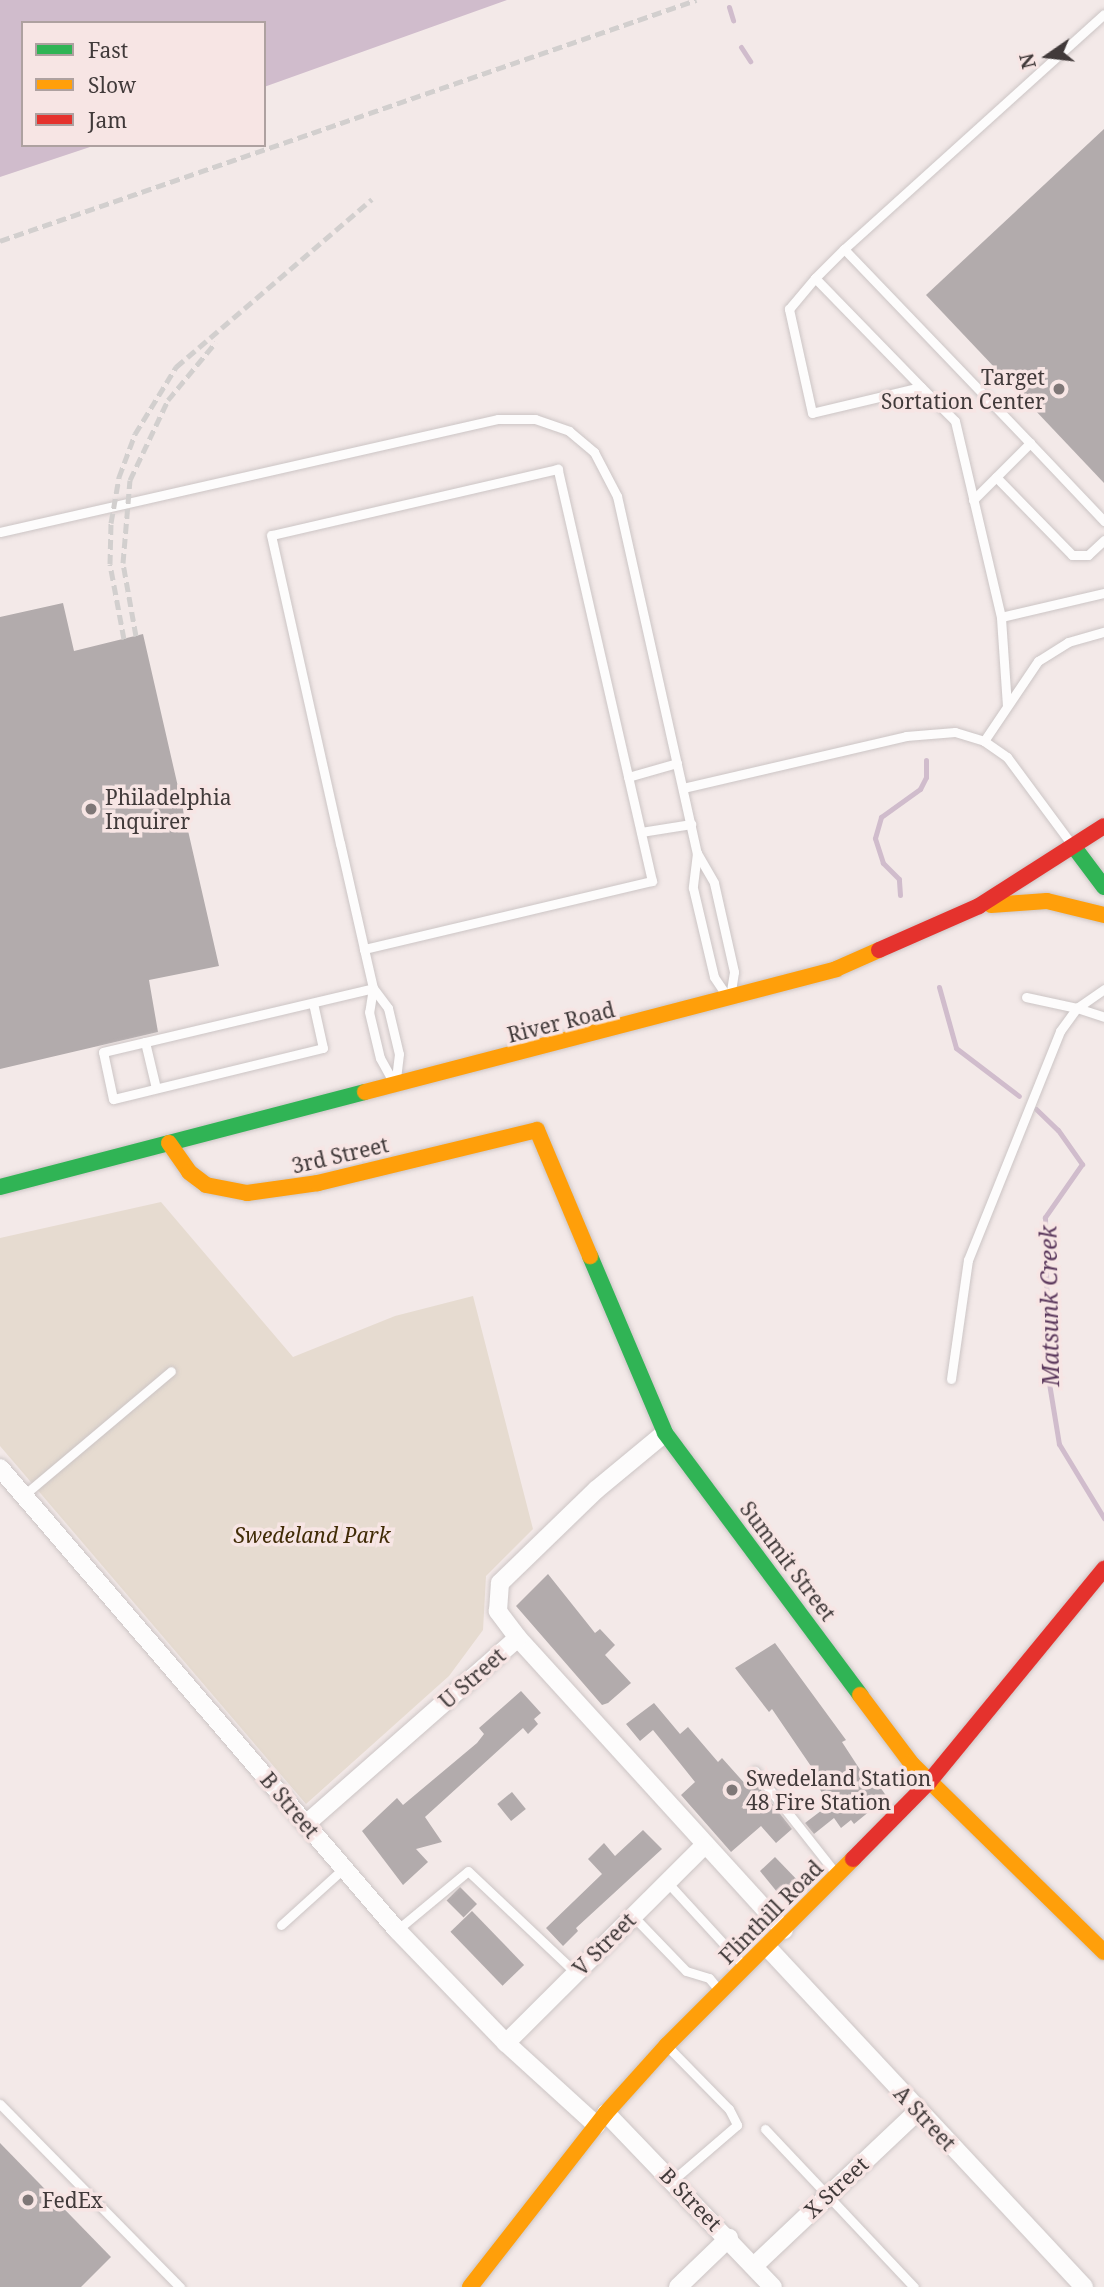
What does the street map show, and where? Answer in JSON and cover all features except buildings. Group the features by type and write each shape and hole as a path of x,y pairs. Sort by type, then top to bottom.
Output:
{"street":[{"name":"River Road","path":"0,1186 730,1000 860,960 979,906 1104,826"},
{"path":"1074,847 1104,887"},
{"path":"979,906 1047,901 1104,915"},
{"name":"3rd Street","path":"169,1143 189,1172 206,1185 247,1193 317,1183 537,1130"},
{"name":"Summit Street","path":"537,1130 665,1433 929,1782 1104,1952"},
{"name":"U Street","path":"306,1824 518,1638 498,1611 500,1583 596,1490 665,1433"},
{"name":"B Street","path":"0,1468 397,1930 506,2043 673,2180 773,2287"},
{"name":"Flinthill Road","path":"470,2287 601,2119 667,2045 929,1782 1104,1569"},
{"path":"518,1638 704,1846 784,1930"},
{"name":"V Street","path":"506,2043 704,1846"},
{"name":"A Street","path":"767,1947 1084,2287"},
{"name":"X Street","path":"755,2265 918,2111"},
{"path":"678,2287 729,2238"}],"lane":[{"path":"921,387 812,413 789,309 844,249 1104,14"},
{"path":"844,249 1104,522"},
{"path":"815,278 954,421 1001,617 1007,706"},
{"path":"0,532 498,419 535,419 553,425 594,452 611,480 698,853 714,883 734,972 730,1000"},
{"path":"974,500 1030,443"},
{"path":"364,949 652,881 558,469 271,536 364,949 373,988 390,1015 399,1054 396,1085"},
{"path":"996,477 1072,555 1088,555 1104,540"},
{"path":"1001,617 1104,593"},
{"path":"984,741 1038,661 1068,642 1104,632"},
{"path":"683,788 923,733 955,732 984,741 1007,757 1074,847"},
{"path":"628,776 677,763"},
{"path":"640,832 691,824"},
{"path":"698,853 694,888 714,977 730,1000"},
{"path":"313,1003 323,1048 113,1098 103,1052 373,988"},
{"path":"373,988 369,1012 377,1048 396,1085"},
{"path":"951,1379 968,1260 1060,1031 1077,1007 1104,989"},
{"path":"1026,997 1077,1007 1104,1017"},
{"path":"145,1042 156,1088"},
{"path":"24,1495 171,1371"},
{"path":"755,1771 838,1875"},
{"path":"281,1926 343,1869"},
{"path":"397,1930 468,1871 576,1973"},
{"path":"667,1882 745,1967"},
{"path":"632,1915 686,1971 709,1978 721,1992"},
{"path":"667,2045 729,2109 737,2125 673,2180"},
{"path":"0,2104 180,2287"},
{"path":"765,2129 914,2287"}],"green space":[{"name":"Swedeland Park","path":"161,1202 293,1357 395,1316 473,1296 533,1529 486,1576 483,1630 449,1676 306,1804 0,1446 0,1238"}],"shaded area":[{"path":"0,0 507,0 266,86 266,21 21,21 21,147 90,147 0,177"}],"waterway":[{"name":"Matsunk Creek","path":"729,7 733,20"},
{"name":"Matsunk Creek","path":"741,47 750,61"},
{"name":"Matsunk Creek","path":"900,895 899,879 883,863 875,838 881,817 920,789 926,777 926,760"},
{"name":"Matsunk Creek","path":"939,987 956,1048 1019,1096"},
{"name":"Matsunk Creek","path":"1036,1109 1058,1130 1082,1164 1045,1217 1048,1377 1059,1444 1104,1518"}],"railway":[{"path":"0,241 696,0"},
{"path":"124,639 110,564 111,523 119,477 135,434 176,367 372,199"},
{"path":"136,636 123,563 130,480 168,400 216,342"}],"traffic: fast":[{"path":"1074,847 1104,887"},
{"path":"0,1187 365,1092"},
{"path":"590,1256 665,1433 860,1695"}],"traffic: slow":[{"path":"991,905 1047,901 1104,915"},
{"path":"365,1092 836,969 879,950"},
{"path":"169,1143 189,1172 206,1185 247,1193 318,1183 537,1130 590,1256"},
{"path":"860,1695 911,1763 1104,1952"},
{"path":"470,2287 606,2113 667,2045 853,1859"}],"traffic: jam":[{"path":"879,950 979,906 1104,826"},
{"path":"853,1859 929,1782 1104,1569"}],"place":[{"name":"Target Sortation Center","path":"1059,389"},
{"name":"Philadelphia Inquirer","path":"91,809"},
{"name":"Swedeland Station 48 Fire Station","path":"732,1790"},
{"name":"FedEx","path":"28,2200"}]}
